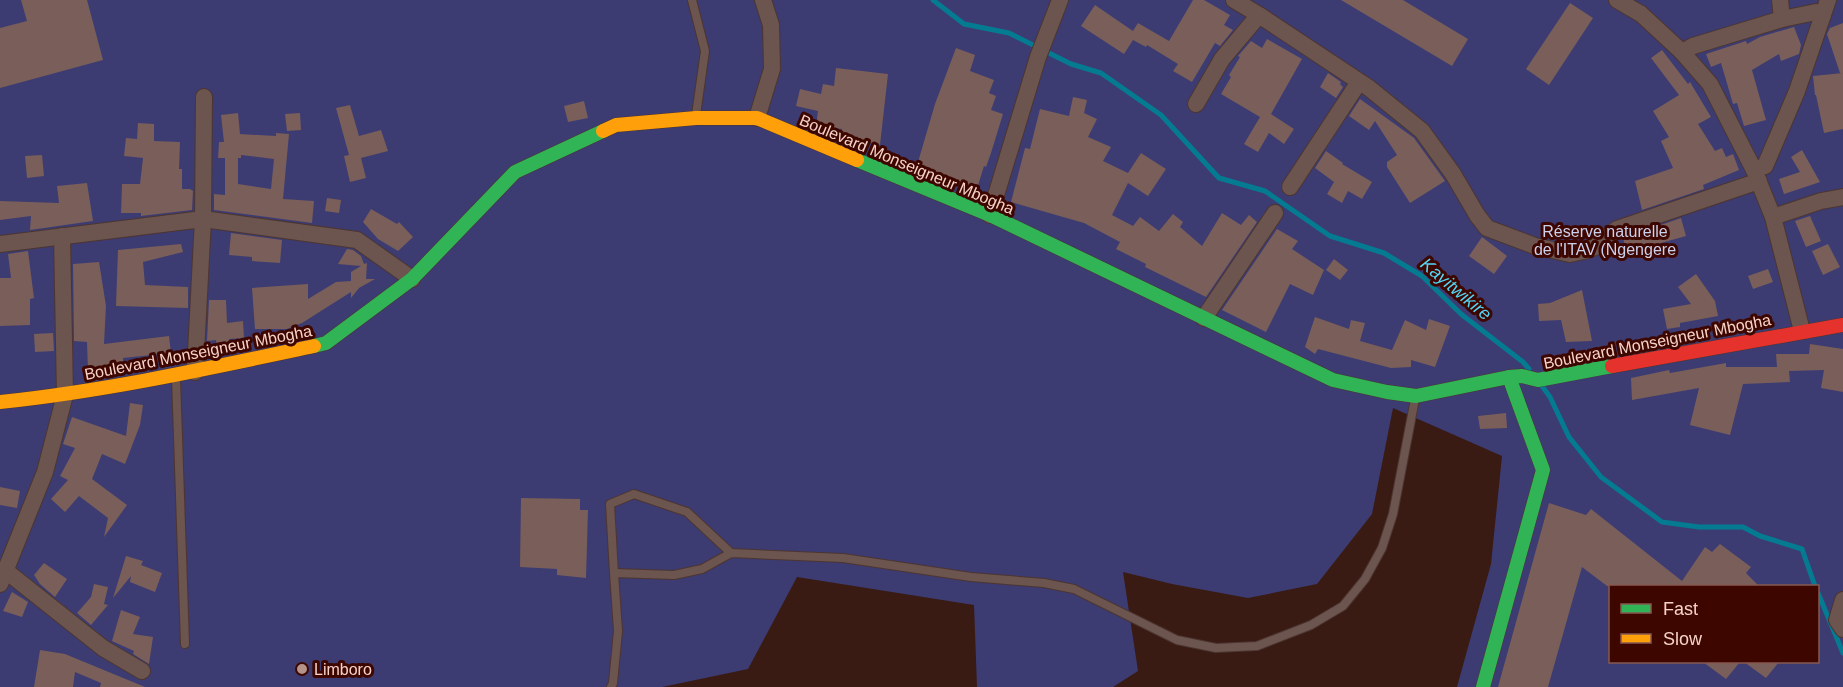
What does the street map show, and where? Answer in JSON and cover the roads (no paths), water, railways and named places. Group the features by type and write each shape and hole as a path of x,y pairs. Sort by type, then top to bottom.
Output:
{"street":[{"path":"757,118 772,69 771,25 764,0"},
{"path":"990,215 1040,53 1060,0"},
{"path":"1234,0 1359,82 1422,131 1453,174 1487,228 1535,246 1569,254 1595,247 1617,229 1756,176 1765,166 1797,91 1826,7"},
{"path":"1617,0 1641,14 1682,52 1710,84 1756,176 1773,217 1802,331"},
{"path":"1780,0 1782,20"},
{"path":"1682,52 1693,46 1816,12 1826,7"},
{"path":"1196,104 1222,59 1259,15"},
{"path":"1290,188 1359,82"},
{"path":"195,372 203,219 204,97"},
{"name":"Boulevard Monseigneur Mbogha","path":"0,402 65,395 176,376 326,343 411,279 515,172 616,125 696,118 757,118 990,215 1333,380 1387,392 1416,396 1515,376 1538,380 1843,325"},
{"path":"1773,217 1821,201 1843,197"},
{"path":"1204,318 1275,213"},
{"path":"0,244 203,219 357,240 411,279"},
{"path":"62,236 65,395 45,472 2,579 103,648 142,671"},
{"path":"1483,687 1543,470 1515,376"},
{"path":"1843,600 1837,620 1843,629"}],"lane":[{"path":"692,0 705,51 696,118"},
{"path":"176,376 185,644"},
{"path":"614,573 674,574 702,569 731,553 843,558 971,577 1044,583 1074,589 1177,640 1216,648 1257,646 1311,625 1343,606 1365,579 1382,548 1394,514 1416,396"},
{"path":"611,687 618,631 610,504 634,494 687,512 731,553"}],"waterway":[{"name":"Kayitwikire","path":"933,0 964,24 1009,33 1071,64 1101,73 1161,115 1219,178 1265,191 1330,236 1384,253 1422,276 1461,314 1529,369"},
{"name":"Kayitwikire","path":"1542,386 1550,397 1569,437 1601,477 1662,522 1699,527 1743,527 1760,536 1802,549 1815,585"},
{"name":"Kayitwikire","path":"1819,595 1843,653"}],"place":[{"name":"Limboro","path":"302,669"}],"park label":[{"name":"Réserve naturelle de l'ITAV (Ngengere","path":"1605,240"}]}
